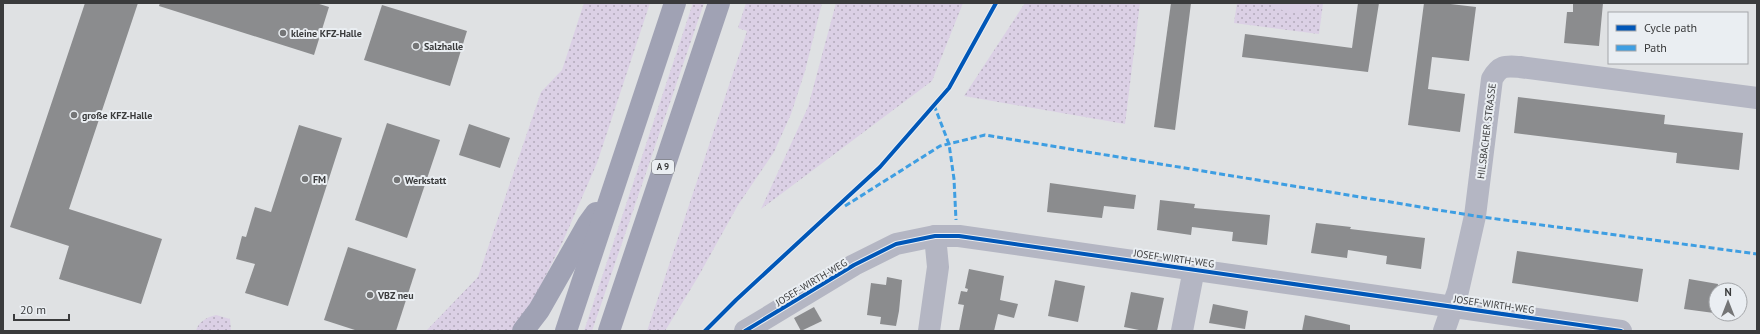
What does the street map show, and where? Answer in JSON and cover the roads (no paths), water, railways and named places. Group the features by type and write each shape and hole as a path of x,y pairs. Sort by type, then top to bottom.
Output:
{"highway":[{"path":"566,331 675,3"},
{"name":"A 9","path":"608,331 719,3"},
{"path":"524,331 539,310 588,224 611,193"}],"street":[{"name":"HILSBACHER STRASSE","path":"1444,331 1458,291 1475,216 1492,79 1497,70 1505,66 1520,67 1757,98"},
{"name":"JOSEF-WIRTH-WEG","path":"745,331 854,265 896,244 935,236 959,236 1621,331"},
{"path":"929,331 938,267 935,236"},
{"path":"1182,331 1194,269"}],"place":[{"name":"kleine KFZ-Halle","path":"283,33"},
{"name":"Salzhalle","path":"416,46"},
{"name":"große KFZ-Halle","path":"74,115"},
{"name":"FM","path":"305,179"},
{"name":"Werkstatt","path":"397,180"},
{"name":"VBZ neu","path":"370,295"}]}
